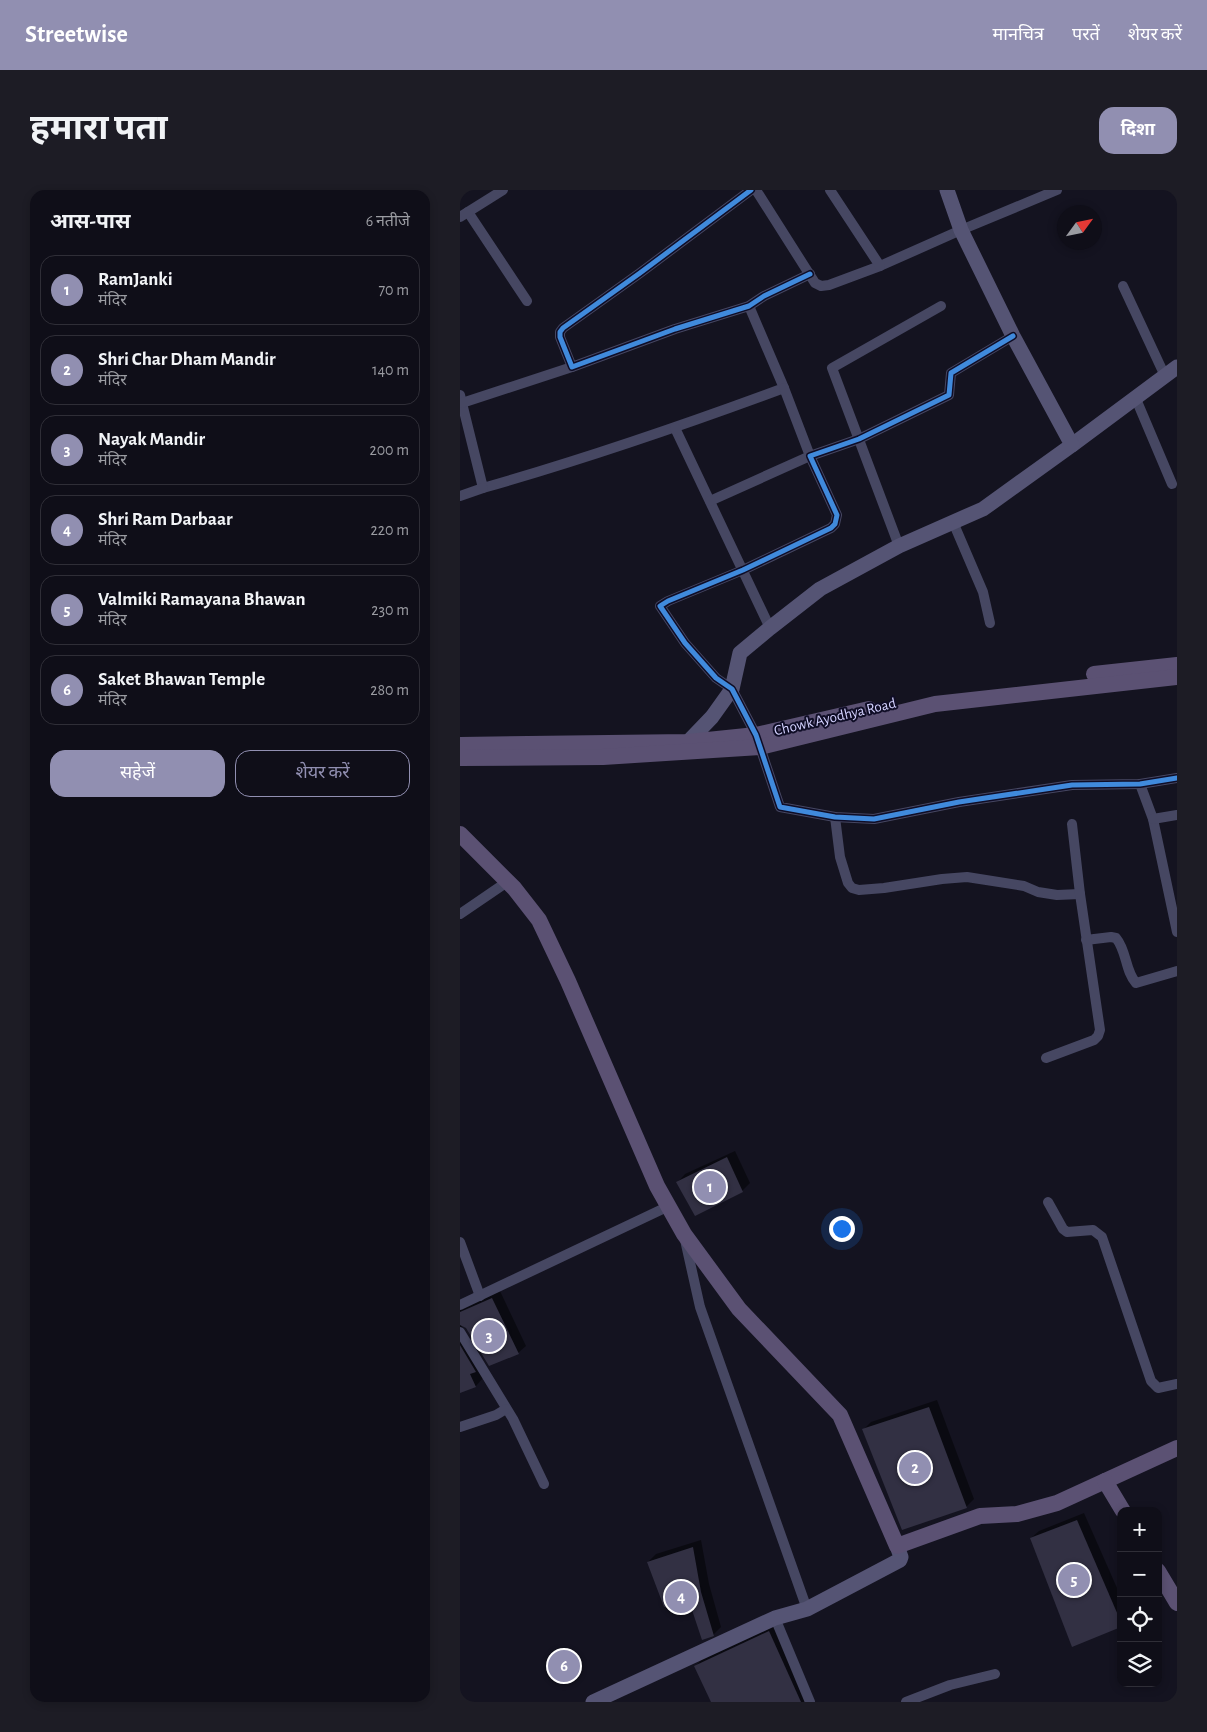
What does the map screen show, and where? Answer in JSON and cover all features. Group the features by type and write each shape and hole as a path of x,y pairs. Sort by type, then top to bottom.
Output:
{"main road":[{"name":"Chowk Ayodhya Road","path":"460,745 758,741 942,692 1177,664"},
{"path":"460,758 603,757 758,741 934,704 1177,677"},
{"path":"460,834 507,882 539,920 568,981 657,1186 684,1234 738,1309 840,1415 897,1546 980,1516 1017,1514 1057,1503 1177,1448"},
{"path":"1106,1481 1121,1507"},
{"path":"1162,1578 1177,1603"}],"street":[{"path":"503,190 464,215 527,301"},
{"path":"572,367 560,337 560,332 563,328 751,190"},
{"path":"756,190 815,283 821,286 829,285 880,266 1057,190"},
{"path":"830,190 880,266"},
{"path":"947,190 961,230 1012,336 1072,445"},
{"path":"483,488 461,399 572,367 749,306 764,296 810,274"},
{"path":"688,742 712,717 732,689 740,653 820,589 899,546 983,509 1171,372 1124,286"},
{"path":"749,306 784,388 810,456 837,515 835,524 831,528 742,570 668,600 660,606 685,643 716,678 732,689 758,741 780,806 835,817 874,819 959,802 1072,785 1140,784 1177,778"},
{"path":"899,546 832,368 942,306"},
{"path":"710,501 810,456 859,439 949,395 951,373 1012,336"},
{"path":"460,496 565,465 675,428 784,388"},
{"path":"1136,399 1172,484"},
{"path":"675,428 770,628"},
{"path":"953,522 983,592 990,623"},
{"path":"1140,784 1153,819 1173,891 1177,932"},
{"path":"1153,819 1177,815"},
{"path":"835,817 840,857 848,883 852,888 859,890 884,888 967,877 1024,886 1038,892 1057,895 1080,894"},
{"path":"1046,1058 1094,1040 1100,1030 1086,940 1072,824"},
{"path":"460,914 507,882"},
{"path":"1086,940 1116,938 1130,974 1136,983 1177,971"},
{"path":"1048,1202 1067,1232 1093,1230 1102,1238 1151,1381 1158,1388 1177,1384"},
{"path":"460,1305 669,1206"},
{"path":"684,1234 700,1307 807,1609"},
{"path":"460,1242 480,1296"},
{"path":"460,1332 513,1419 544,1484"},
{"path":"460,1427 496,1415 506,1409"},
{"path":"593,1702 775,1618 807,1609 900,1560 901,1557 897,1546"},
{"path":"775,1618 810,1702"},
{"path":"906,1702 950,1685 995,1674"}],"building":[{"path":"727,1157 743,1192 695,1216 676,1182"},
{"path":"492,1298 519,1354 489,1366 466,1328 460,1325 460,1312"},
{"path":"460,1345 476,1372 470,1374 476,1387 460,1393"},
{"path":"929,1407 967,1508 902,1530 862,1429"},
{"path":"1077,1520 1117,1613 1117,1629 1072,1647 1030,1538"},
{"path":"693,1547 701,1592 714,1636 702,1640 689,1601 664,1607 647,1562"},
{"path":"769,1631 801,1702 711,1702 694,1666"}],"cycle path":[{"path":"751,190 563,328 560,332 560,337 572,367 675,329 749,306 764,296 810,274"},
{"path":"1013,336 951,373 949,395 859,439 810,456 837,515 835,524 831,528 743,570 660,606 685,643 716,678 732,689 756,735 780,807 835,817 874,819 959,802 1072,785 1140,784 1177,778"}],"place":[{"name":"RamJanki","path":"710,1187"},
{"name":"Nayak Mandir","path":"489,1336"},
{"name":"Shri Char Dham Mandir","path":"915,1468"},
{"name":"Valmiki Ramayana Bhawan","path":"1074,1580"},
{"name":"Shri Ram Darbaar","path":"681,1597"},
{"name":"Saket Bhawan Temple","path":"564,1666"}]}
